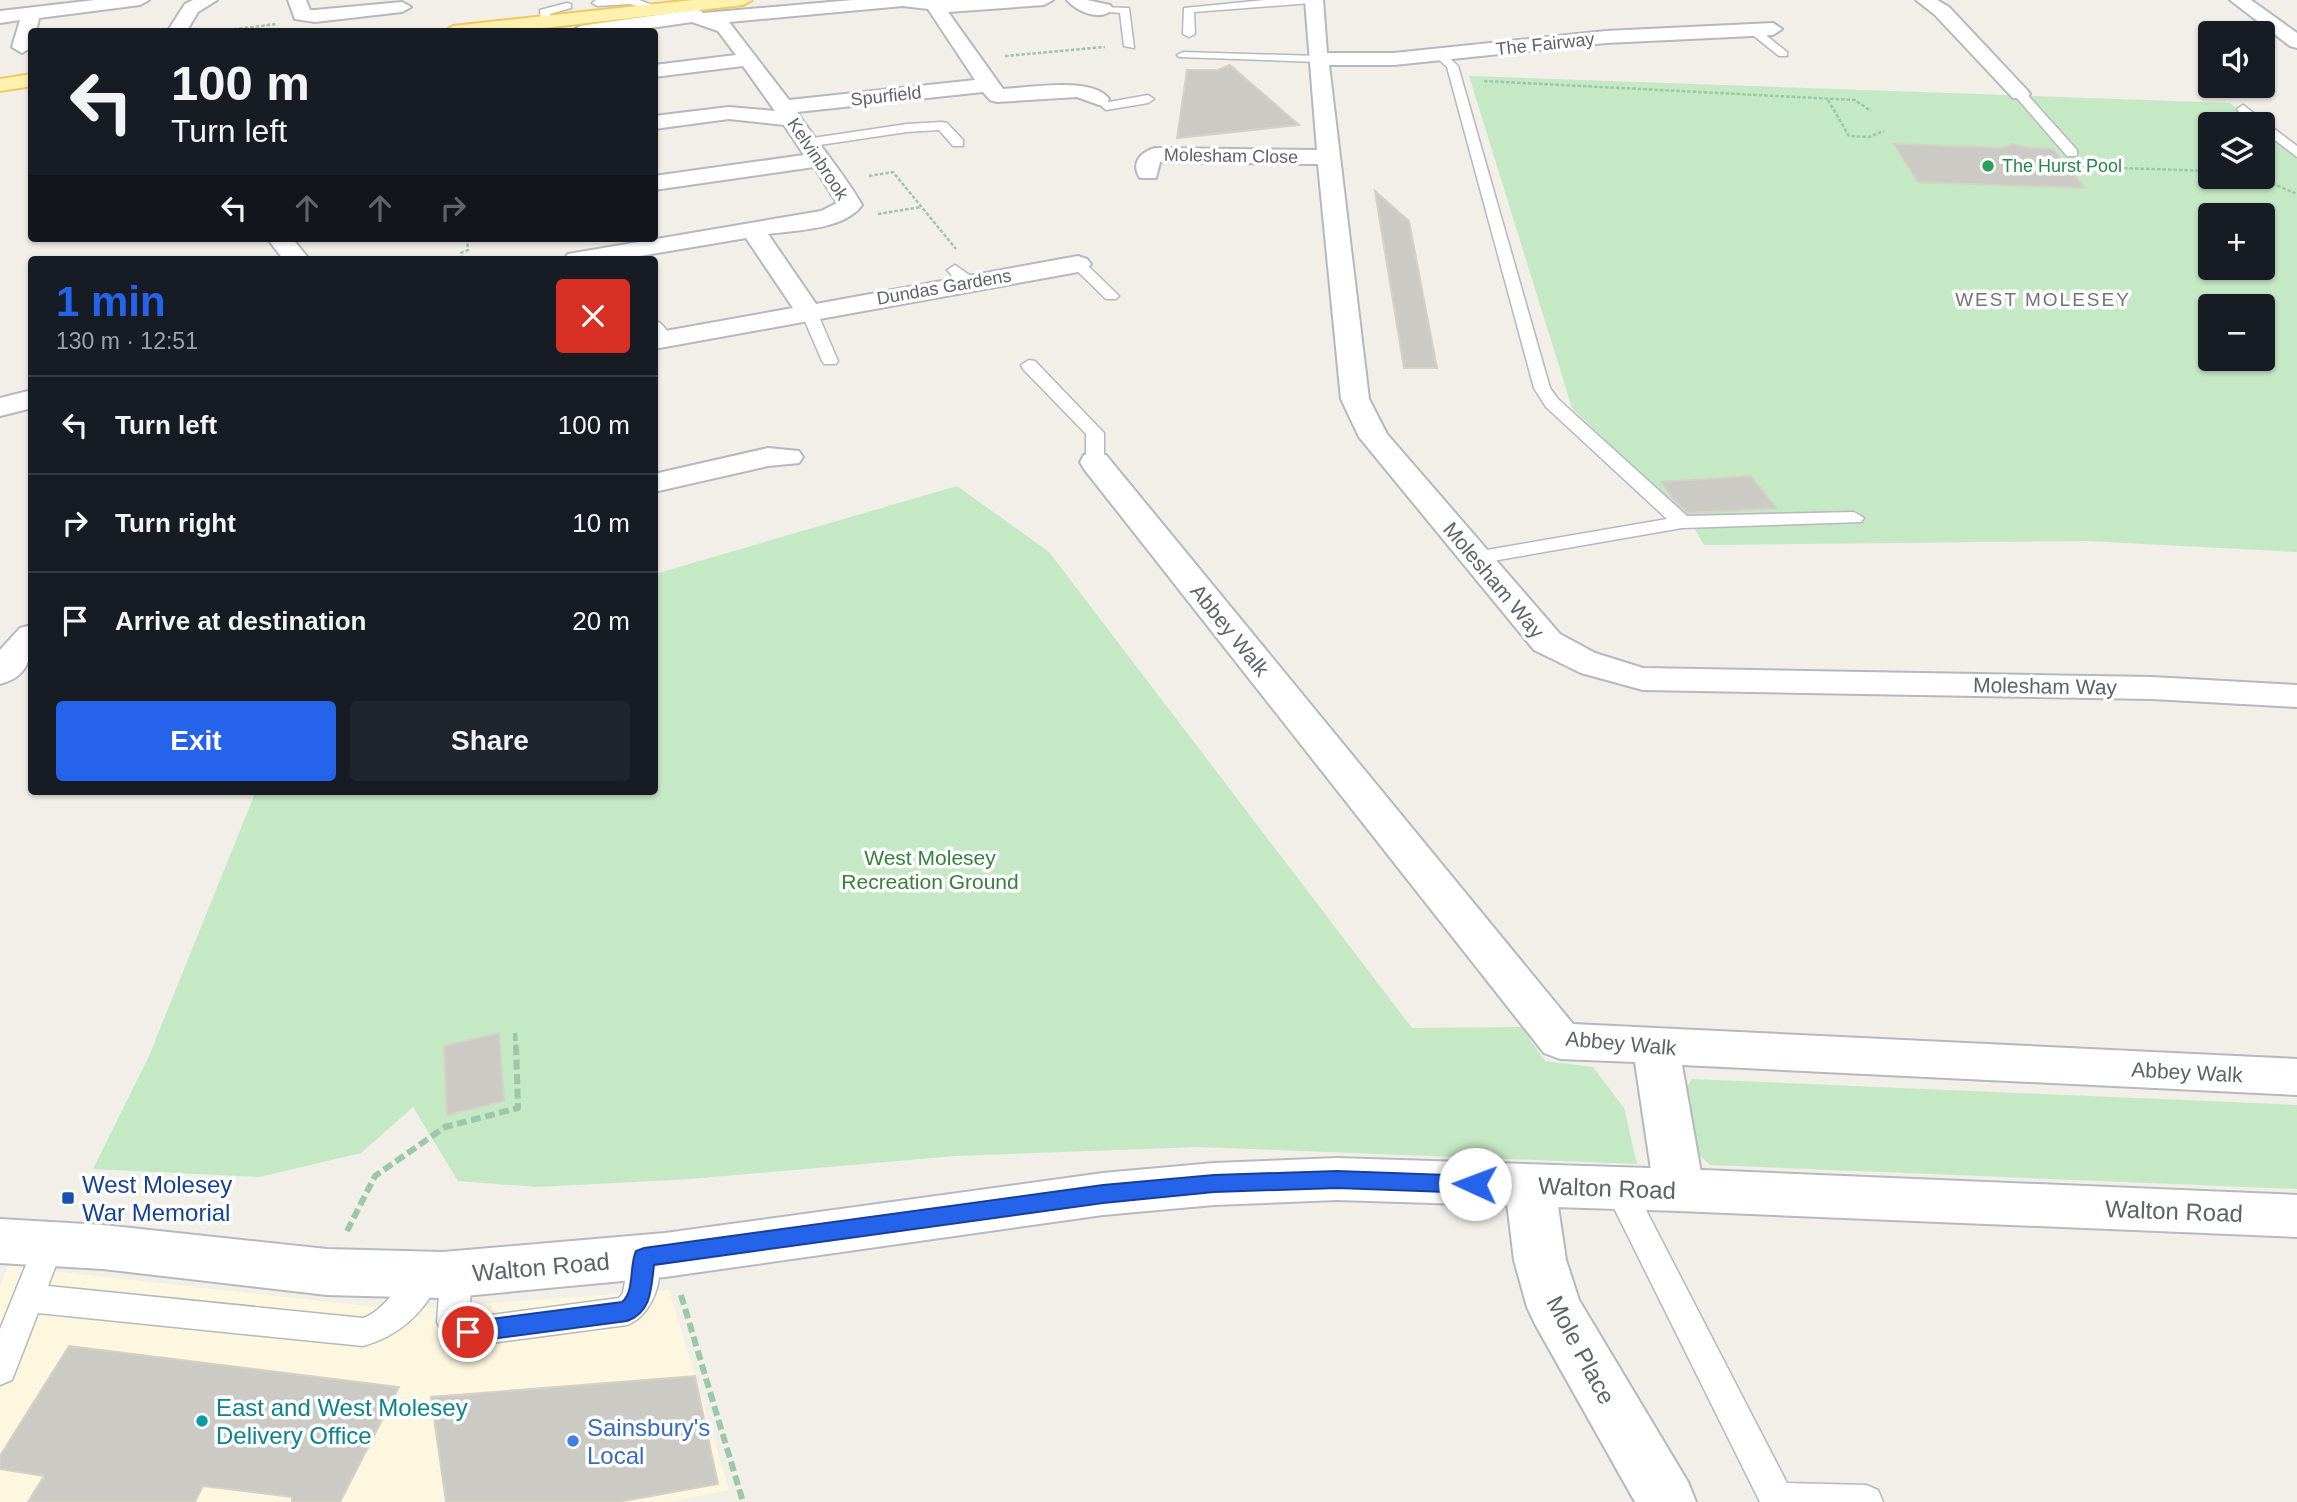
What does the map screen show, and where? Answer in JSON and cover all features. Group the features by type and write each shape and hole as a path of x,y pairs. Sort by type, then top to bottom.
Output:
{"main road":[{"path":"486,28 658,9 692,14 743,0"},
{"path":"0,85 28,81"}],"street":[{"path":"0,17 140,0"},
{"path":"178,28 191,8 208,0"},
{"path":"297,0 302,15 315,16 403,4 408,28"},
{"path":"605,28 692,14 903,1 955,7 1044,0"},
{"path":"1076,0 1086,8 1104,9"},
{"name":"Molesham Way","path":"1313,0 1355,398 1374,438 1547,642 1574,659 1610,672 1643,679 2152,688 2297,696"},
{"path":"1925,0 1942,11 2020,94"},
{"path":"2239,0 2297,41"},
{"path":"934,5 988,85"},
{"path":"29,28 31,13"},
{"name":"Kelvinbrook","path":"595,256 828,217 850,205 837,181 725,27 692,14"},
{"name":"The Fairway","path":"1318,59 1394,59 1606,37 1763,29"},
{"path":"0,49 27,46"},
{"path":"658,71 747,60"},
{"name":"Spurfield","path":"658,122 988,85 997,96 1050,87 1080,91 1099,99"},
{"path":"658,182 813,151"},
{"name":"Molesham Close","path":"1148,173 1149,159 1155,155 1329,157"},
{"path":"753,230 809,312"},
{"path":"282,242 294,256"},
{"name":"Dundas Gardens","path":"658,335 809,312 962,276 1078,264"},
{"path":"0,407 28,400"},
{"path":"658,482 768,457 788,457"},
{"name":"Abbey Walk","path":"1095,462 1560,1041 1656,1048 2297,1077"},
{"path":"1656,1048 1679,1190"},
{"name":"Walton Road","path":"0,1241 103,1247 327,1272 441,1275 654,1256 1089,1196 1214,1184 1337,1180 1679,1190 2297,1216"},
{"name":"Mole Place","path":"1530,1186 1540,1260 1554,1307 1667,1502"}],"lane":[{"path":"1189,34 1188,10 1313,0"},
{"path":"597,3 631,1 658,9"},
{"path":"545,21 544,12 567,6"},
{"path":"1104,9 1125,10 1130,45"},
{"path":"1763,29 1783,54"},
{"path":"1183,55 1318,59"},
{"path":"1440,55 1452,66 1456,78 1542,388 1552,402 1682,522"},
{"path":"2020,94 2072,153"},
{"path":"1099,99 1106,106 1148,99"},
{"path":"2244,109 2247,112"},
{"path":"813,151 907,128 942,126 958,143"},
{"path":"2275,135 2297,153"},
{"path":"1078,264 1111,296"},
{"path":"809,312 830,361"},
{"path":"1029,365 1095,433 1095,462"},
{"path":"1475,558 1682,522 1854,518"},
{"path":"1619,1188 1777,1499 1866,1502"},
{"path":"0,1370 49,1244"},
{"path":"28,1297 363,1332 381,1328 441,1275"}],"path":[{"path":"245,28 295,22 315,16"},
{"path":"971,60 1130,45"},
{"path":"1456,78 1855,100 1871,111"},
{"path":"1827,99 1849,136 1869,137 1884,131"},
{"path":"2087,167 2198,171"},
{"path":"837,181 893,172 969,266 962,276"},
{"path":"2275,185 2297,194"},
{"path":"462,256 461,253 468,250 467,242"},
{"path":"327,1272 375,1176 445,1128 518,1108 515,1032"},
{"path":"654,1256 682,1298 743,1502"}],"shaded area":[{"path":"8,1266 403,1310 669,1290 729,1490 668,1502 0,1502 0,1287"}],"green space":[{"path":"1469,76 2230,103 2241,112 2198,112 2198,189 2275,189 2275,141 2297,159 2297,552 2087,541 1704,545 1693,526 1572,408"},
{"name":"West Molesey Recreation Ground","path":"957,486 1049,552 1412,1028 1521,1027 1545,1061 1593,1067 1624,1108 1637,1164 1198,1147 955,1156 690,1179 538,1187 458,1181 413,1107 361,1153 259,1177 93,1169 149,1056 254,795 658,795 658,573"},
{"path":"1692,1079 2297,1105 2297,1189 1710,1165 1696,1152 1681,1094"}],"building":[{"path":"1230,65 1299,125 1177,138 1187,70 1218,70"},
{"name":"The Hurst Pool","path":"1894,144 2003,148 2012,144 2053,149 2085,188 1918,182"},
{"path":"1375,191 1409,221 1437,368 1404,368"},
{"path":"1751,476 1776,508 1688,513 1661,482"},
{"path":"499,1033 504,1101 447,1115 444,1046"},
{"name":"East and West Molesey Delivery Office","path":"69,1346 399,1387 340,1502 292,1502 292,1497 203,1486 195,1502 28,1502 44,1476 0,1469 0,1456"},
{"name":"Sainsbury's Local","path":"695,1376 718,1484 618,1502 446,1502 431,1397"}],"place":[{"name":"The Hurst Pool","path":"1988,166"},
{"name":"West Molesey War Memorial","path":"68,1198"},
{"name":"East and West Molesey Delivery Office","path":"202,1421"},
{"name":"Sainsbury's Local","path":"573,1441"}],"district":[{"name":"WEST MOLESEY","path":"2043,299"}],"route":[{"path":"468,1332 627,1311 635,1306 639,1294 644,1257 1103,1194 1214,1184 1337,1180 1475,1184"}]}
